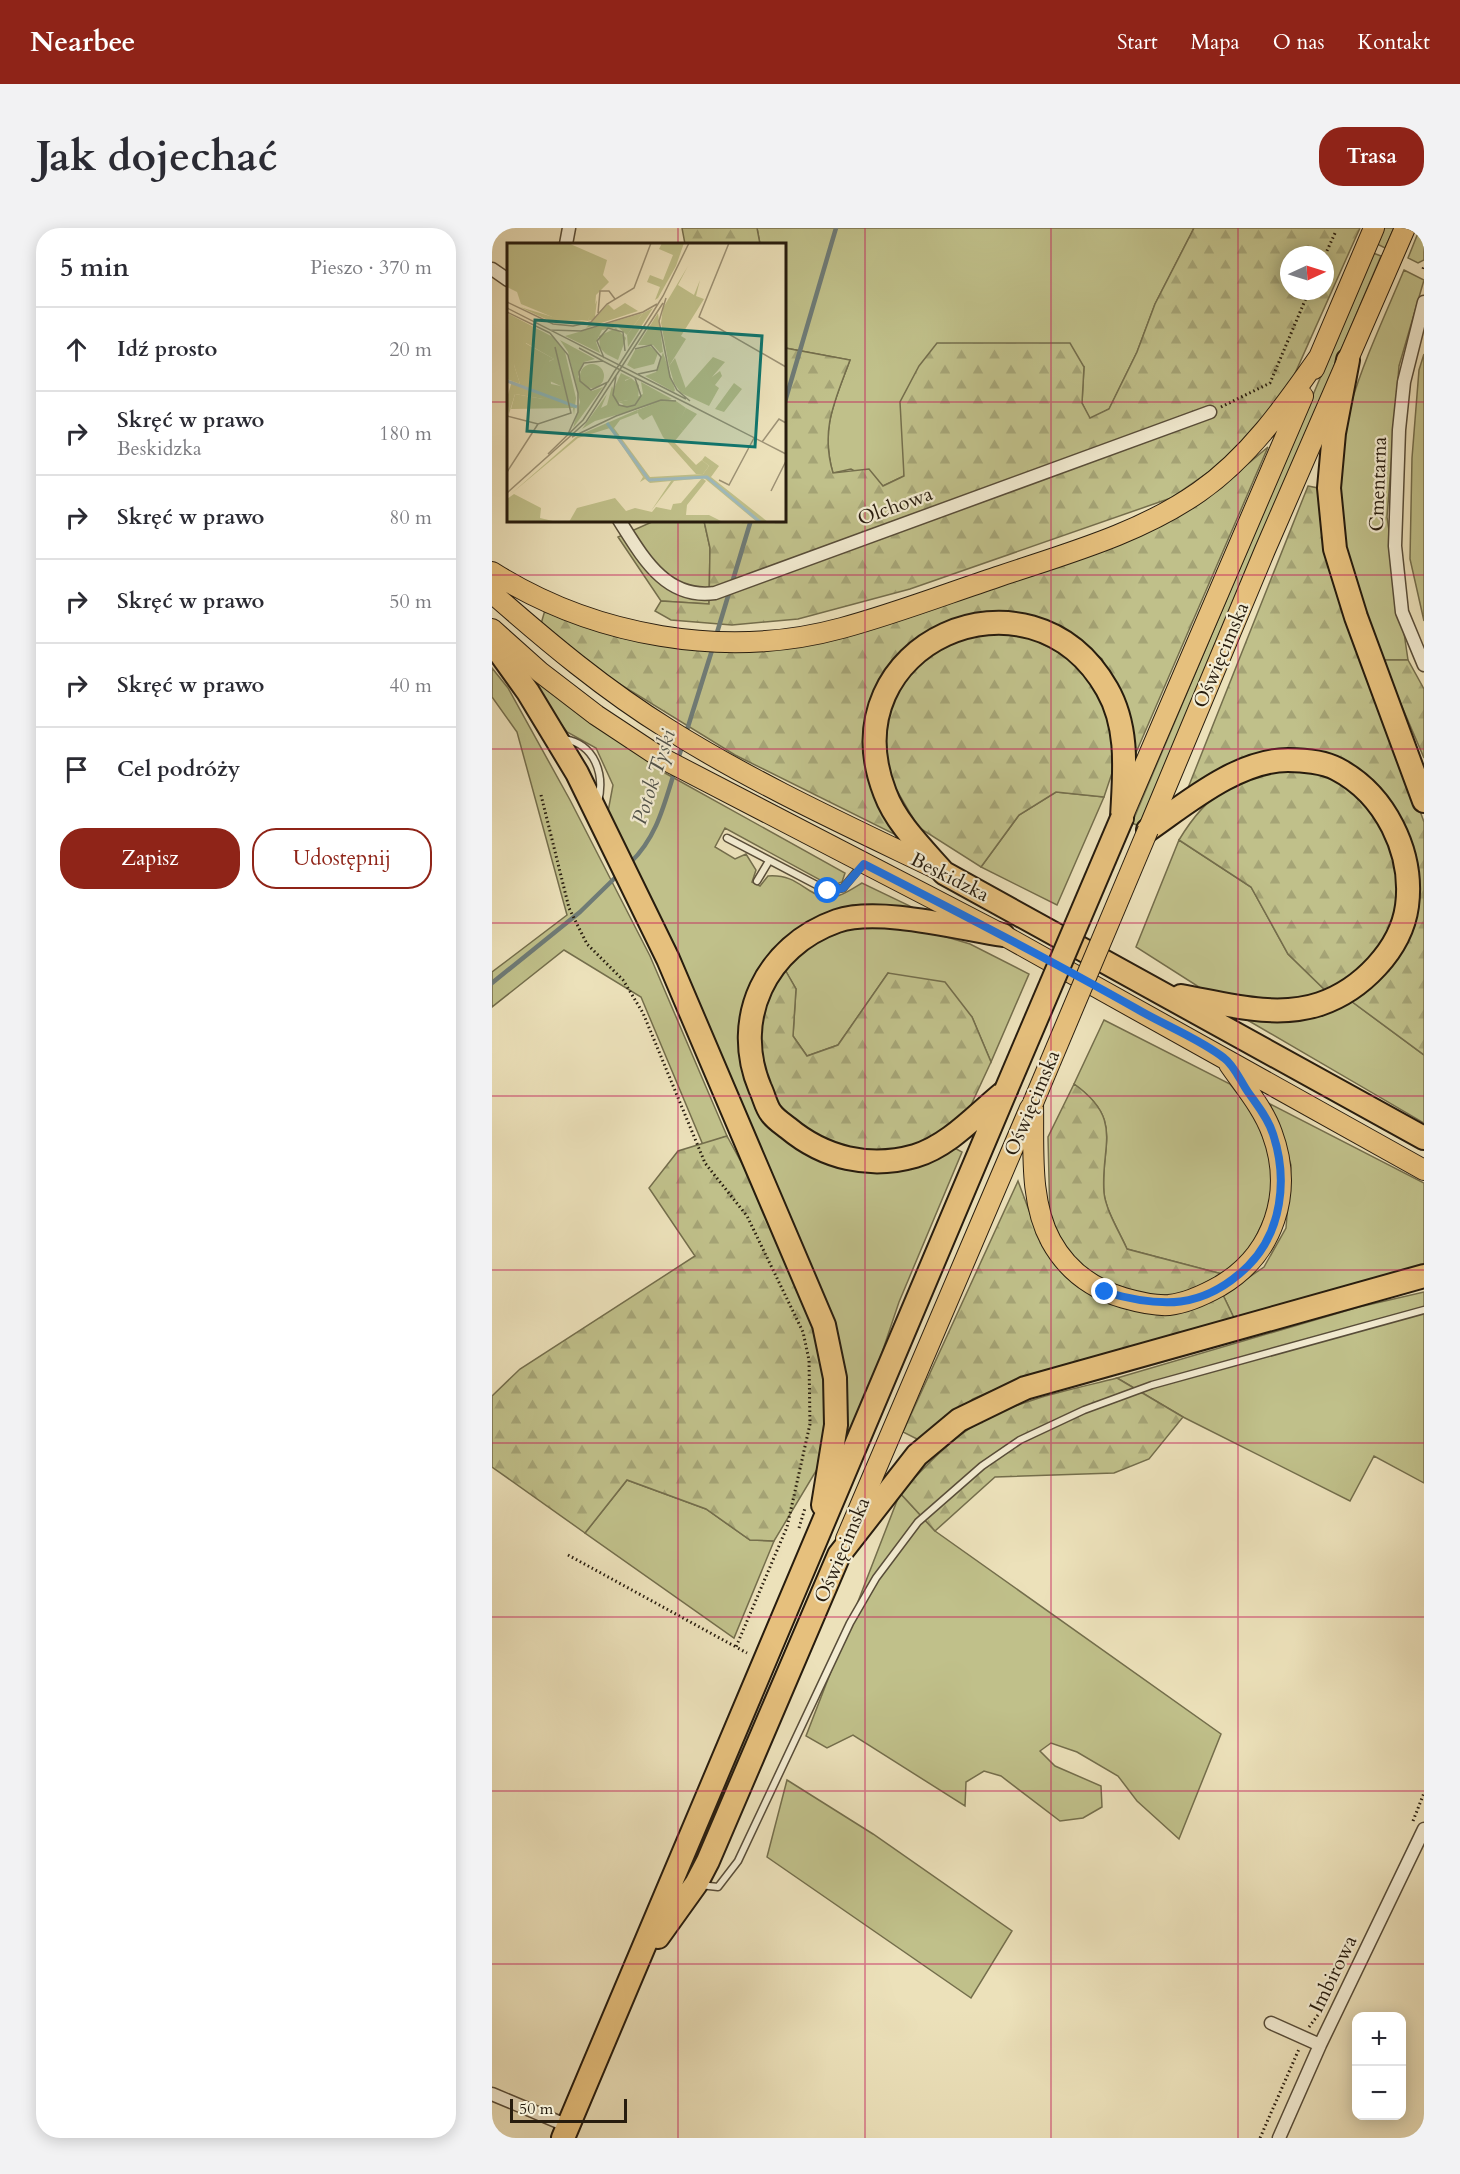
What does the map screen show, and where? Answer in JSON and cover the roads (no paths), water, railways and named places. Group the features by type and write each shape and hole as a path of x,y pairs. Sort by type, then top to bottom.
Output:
{"highway":[{"path":"1348,360 1334,434 1329,488 1335,549 1356,617 1424,801"},
{"path":"944,873 915,838 885,795 878,772 874,735 881,703 895,673 912,655 960,627 1015,623 1045,632 1070,646 1090,665 1108,690 1121,726 1124,753 1122,818"},
{"path":"492,642 558,737 635,891 668,959 824,1325 835,1378 836,1425 817,1542"},
{"path":"1148,830 1232,773 1286,760 1314,762 1336,768 1364,789 1385,812 1399,840 1407,878 1407,908 1394,940 1376,969 1343,993 1319,1004 1290,1009 1252,1009 1162,992"},
{"name":"Oświęcimska","path":"566,2132 1122,818"},
{"name":"Beskidzka","path":"944,873 1424,1138"},
{"path":"1003,935 878,916 837,921 795,943 765,977 753,1006 748,1050 756,1078 771,1113 805,1142 853,1160 886,1161 916,1155 944,1142 1006,1090"},
{"path":"839,1555 917,1455 959,1420 999,1398 1025,1388 1424,1276"},
{"name":"Oświęcimska","path":"637,1964 696,1884 839,1555"}],"main road":[{"name":"Oświęcimska","path":"1122,818 1374,228"},
{"name":"Oświęcimska","path":"839,1555 1405,228"},
{"path":"492,572 549,603 591,619 637,632 724,642 785,640 841,628 1028,567 1146,524 1198,492 1239,460 1283,409 1319,357"},
{"name":"Beskidzka","path":"492,593 558,651 668,729 705,751 944,873"},
{"name":"Beskidzka","path":"492,629 540,672 596,715 658,756 1003,935 1424,1170"},
{"path":"1033,1103 1035,1168 1041,1218 1052,1243 1079,1277 1105,1292 1143,1303 1168,1305 1191,1300 1231,1279 1247,1266 1270,1232 1280,1208 1281,1186 1273,1134 1265,1117 1226,1059"}],"street":[{"path":"566,243 569,228"},
{"path":"492,269 507,279"},
{"name":"Cmentarna","path":"1424,302 1404,382 1395,546 1402,612 1424,665"},
{"name":"Olchowa","path":"620,522 653,571 666,582 691,593 715,593 1210,412"},
{"name":"Imbirowa","path":"1279,2138 1320,2045 1424,1829"},
{"path":"1271,2023 1320,2045"},
{"path":"492,2094 566,2132"}],"lane":[{"path":"727,838 828,891 843,888 864,864"},
{"path":"757,881 769,861"},
{"path":"696,1884 718,1887 738,1861 850,1623 876,1578 918,1522 982,1466 1020,1440 1084,1410 1152,1385 1424,1310"}],"waterway":[{"name":"Potok Tyski","path":"786,398 836,228"},
{"name":"Potok Tyski","path":"716,636 750,522"},
{"name":"Potok Tyski","path":"686,733 713,647"},
{"name":"Potok Tyski","path":"677,762 683,744"},
{"name":"Potok Tyski","path":"630,863 653,831 675,770"},
{"name":"Potok Tyski","path":"492,983 580,912 620,873"}]}
